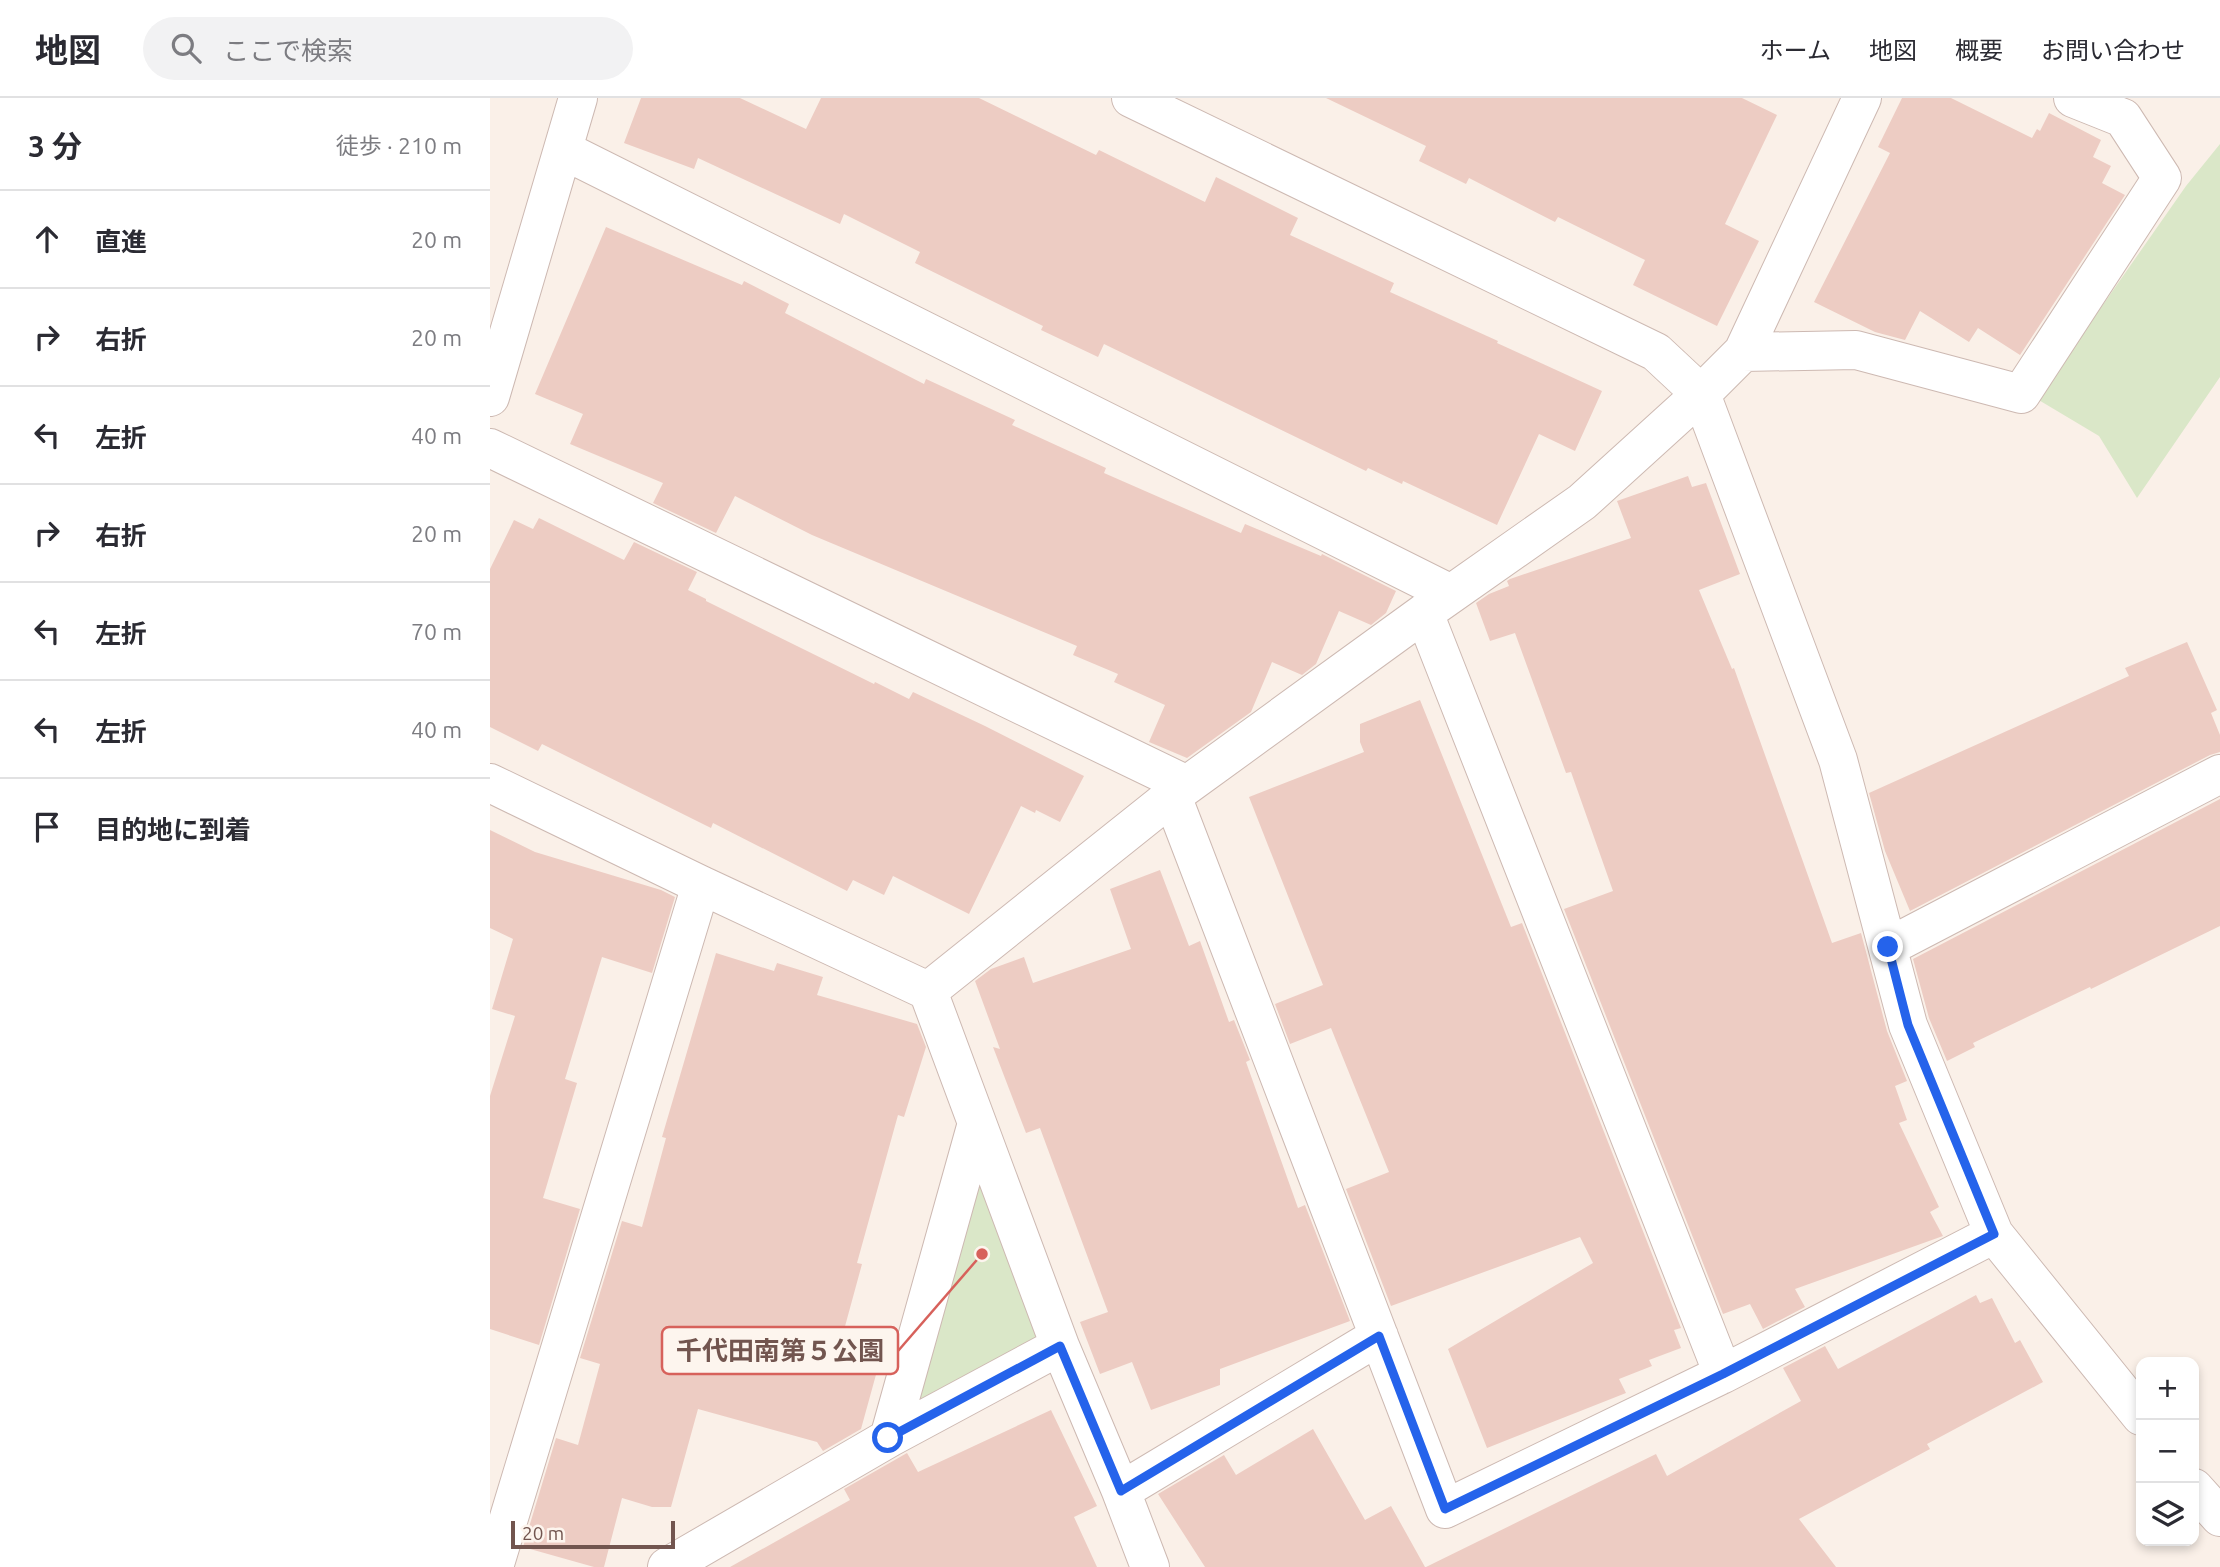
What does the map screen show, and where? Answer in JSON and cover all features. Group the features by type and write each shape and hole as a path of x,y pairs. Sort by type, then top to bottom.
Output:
{"street":[{"path":"490,397 578,98"},
{"path":"1131,98 1656,352 1701,394 1838,760 1908,1025 1994,1234 2136,1410"},
{"path":"1744,352 1856,350 2021,394 2162,178 2123,118 2073,98"},
{"path":"928,991 1180,790 1582,502 1701,394 1744,352 1850,102"},
{"path":"563,150 1437,604 1723,1374"},
{"path":"490,448 1180,790 1445,1509 1723,1374 1994,1234"},
{"path":"1888,947 2220,774"},
{"path":"490,783 928,991 1060,1346 1150,1567"},
{"path":"494,1567 701,885"},
{"path":"888,1438 977,1123"},
{"path":"1121,1491 1379,1336"},
{"path":"667,1567 888,1438 1060,1346"},
{"path":"2199,1494 2220,1517"}],"green space":[{"path":"2220,144 2220,377 2137,498 2099,436 2037,399 2186,186"},
{"path":"974,1165 1048,1342 916,1414"}],"building":[{"path":"641,98 740,98 806,129 821,98 979,98 1096,155 1099,150 1205,202 1216,177 1298,218 1290,235 1394,283 1390,292 1602,391 1575,451 1539,434 1497,525 1403,481 1402,484 1368,468 1366,471 1104,344 1098,357 1041,330 1043,326 915,263 920,252 844,214 840,224 698,158 694,169 624,143"},
{"path":"1326,98 1742,98 1777,115 1725,224 1759,241 1717,326 1633,285 1645,260 1558,217 1555,222 1469,178 1466,184 1419,161 1426,146"},
{"path":"1902,98 1951,98 2032,138 2037,129 2040,131 2049,113 2101,140 2093,157 2111,166 2102,183 2125,195 2020,355 1978,328 1969,342 1920,311 1905,340 1875,332 1814,302 1890,153 1878,147"},
{"path":"606,227 742,285 744,281 789,304 785,313 924,384 926,379 1015,420 1012,425 1106,468 1104,473 1241,533 1245,524 1321,556 1322,554 1396,591 1386,613 1371,625 1339,611 1316,664 1302,675 1272,662 1251,712 1187,758 1149,742 1165,705 1114,682 1118,674 1073,655 1077,646 812,535 735,496 716,533 653,503 663,483 570,444 583,414 535,394"},
{"path":"1688,476 1692,487 1706,483 1740,574 1699,590 1732,669 1734,668 1832,943 1861,933 1887,1031 1907,1081 1895,1086 1907,1120 1899,1123 1939,1207 1930,1212 1943,1236 1795,1289 1805,1307 1763,1329 1750,1304 1723,1314 1564,909 1613,891 1571,772 1566,773 1515,633 1490,641 1476,603 1509,586 1507,581 1510,579 1631,538 1617,501"},
{"path":"539,518 624,560 634,542 697,572 688,590 706,601 874,684 875,682 909,699 913,692 1084,776 1060,822 1021,806 969,914 893,876 884,895 853,880 847,891 713,823 711,828 542,744 538,751 490,727 490,569 514,520 533,529"},
{"path":"2187,642 2217,710 2211,713 2220,735 2220,752 1910,911 1885,851 1869,793 2129,676 2125,668"},
{"path":"1420,700 1511,927 1522,923 1681,1328 1674,1330 1681,1348 1649,1360 1652,1366 1619,1379 1626,1393 1487,1448 1448,1349 1593,1263 1580,1237 1391,1306 1346,1189 1389,1172 1331,1028 1290,1044 1275,1004 1323,985 1249,797 1364,752 1360,742 1360,724"},
{"path":"2220,799 2220,926 1973,1043 1975,1047 1947,1061 1929,1018 1913,959"},
{"path":"490,830 535,852 661,890 675,897 652,973 602,957 565,1079 577,1083 543,1198 580,1209 539,1345 490,1329 490,1096 515,1016 492,1009 513,939 490,928"},
{"path":"1160,870 1189,946 1200,941 1229,1022 1234,1020 1250,1060 1246,1062 1298,1208 1305,1205 1350,1321 1220,1369 1220,1385 1151,1410 1132,1362 1100,1374 1080,1322 1108,1312 1040,1128 1026,1133 993,1047 1000,1049 975,981 991,969 1024,957 1033,983 1131,949 1110,889"},
{"path":"716,953 774,971 777,963 823,977 817,995 917,1024 926,1047 904,1117 898,1115 857,1263 862,1264 844,1330 885,1342 861,1429 823,1451 817,1442 698,1409 671,1507 652,1507 622,1498 604,1567 594,1567 523,1547 556,1438 578,1445 600,1364 580,1358 622,1221 642,1227 666,1138 662,1137"},
{"path":"1976,1295 1980,1303 1992,1298 2015,1343 2020,1340 2043,1382 1927,1444 1930,1449 1799,1519 1836,1567 1426,1567 1656,1454 1667,1476 1801,1401 1783,1368 1825,1346 1838,1369"},
{"path":"1051,1410 1097,1506 1074,1517 1097,1567 730,1567 850,1500 844,1489 907,1453 918,1472"},
{"path":"1313,1429 1365,1520 1391,1506 1425,1567 1205,1567 1158,1494 1224,1455 1236,1475"}],"place":[{"name":"千代田南第５公園","path":"982,1254"}],"route":[{"path":"888,1438 1060,1346 1121,1491 1379,1336 1445,1509 1723,1374 1994,1234 1908,1025 1888,947"}]}
